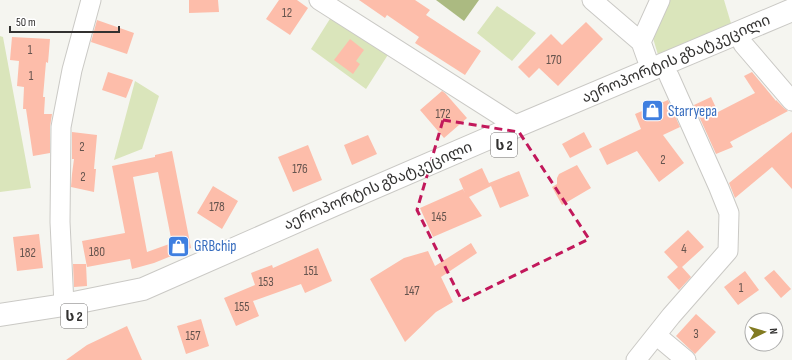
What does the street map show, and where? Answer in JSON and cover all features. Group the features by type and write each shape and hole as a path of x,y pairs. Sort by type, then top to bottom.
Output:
{"highway":[{"name":"აეროპორტის გზატკეცილი","path":"0,328 66,318 147,300 520,138 792,10"},
{"name":"აეროპორტის გზატკეცილი","path":"0,315 64,305 143,289 517,126 743,44 792,24"}],"street":[{"path":"64,305 60,222 61,127 72,70 91,0"},
{"path":"319,0 517,126"},
{"path":"592,0 641,42 660,73 730,214 728,251 671,316 636,360"},
{"path":"641,42 660,0"},
{"path":"743,44 792,101"},
{"path":"656,335 686,360"}],"highlighted area":[{"path":"443,120 519,132 589,239 462,301 417,210"}],"green space":[{"path":"436,0 479,0 464,21"},
{"path":"668,0 724,0 733,30 659,58 652,35"},
{"path":"497,6 536,33 512,61 477,33"},
{"path":"333,14 391,50 366,89 311,49"},
{"path":"0,36 3,37 31,188 0,192"},
{"path":"135,81 159,96 142,149 114,160"}],"building":[{"path":"189,0 218,0 219,12 189,13"},
{"path":"279,0 297,0 308,8 290,35 266,19"},
{"path":"359,0 415,0 430,10 426,15 481,51 465,75 415,43 419,37 387,15 385,18"},
{"path":"97,20 134,33 127,54 91,42"},
{"path":"586,22 603,39 558,86 539,68 529,78 518,67 551,34 562,45"},
{"path":"12,37 50,39 48,63 46,62 43,97 45,97 44,114 52,114 50,127 50,153 33,156 26,109 23,109 24,87 17,86 19,61 10,60"},
{"path":"350,39 364,50 356,61 360,64 353,74 334,60"},
{"path":"108,72 133,80 126,98 102,90"},
{"path":"752,72 776,101 788,111 730,142 733,147 716,154 694,105 711,97 718,112 755,93 744,76"},
{"path":"442,91 467,118 444,138 420,110"},
{"path":"668,100 680,127 663,135 684,163 659,182 637,151 607,165 599,149 641,129 635,114"},
{"path":"72,132 97,135 94,169 96,169 94,192 71,187 74,159 72,159"},
{"path":"584,132 592,147 570,158 562,144"},
{"path":"792,132 792,189 772,167 735,198 729,183"},
{"path":"368,135 377,154 352,165 344,145"},
{"path":"308,145 322,180 293,192 278,157"},
{"path":"172,151 191,248 154,263 132,269 130,259 87,267 82,241 125,233 112,166 155,157 155,155","holes":["158,172 172,243 147,252 133,177"]},
{"path":"577,165 591,188 562,205 552,187 557,184 559,174"},
{"path":"482,168 489,183 519,171 529,196 500,208 491,186 469,197 482,216 433,237 420,208 463,189 465,193 459,179"},
{"path":"213,186 238,201 222,229 197,213"},
{"path":"688,230 704,247 682,267 691,277 679,290 667,277 678,267 664,252"},
{"path":"39,234 43,268 17,271 13,237"},
{"path":"471,243 477,253 441,277 453,302 436,312 405,342 370,279 404,258 428,251 435,266"},
{"path":"318,248 332,281 305,293 301,284 253,301 259,316 236,326 224,298 255,285 251,273 272,265 273,268"},
{"path":"73,264 86,264 87,286 74,287"},
{"path":"774,270 791,289 781,298 764,278"},
{"path":"745,271 759,290 738,305 724,287"},
{"path":"696,314 716,332 695,354 676,336"},
{"path":"201,319 209,346 186,354 177,326"},
{"path":"127,326 142,360 66,360 87,345"}],"place":[{"name":"Starryepa","path":"652,111"},
{"name":"GRBchip","path":"178,246"}]}
